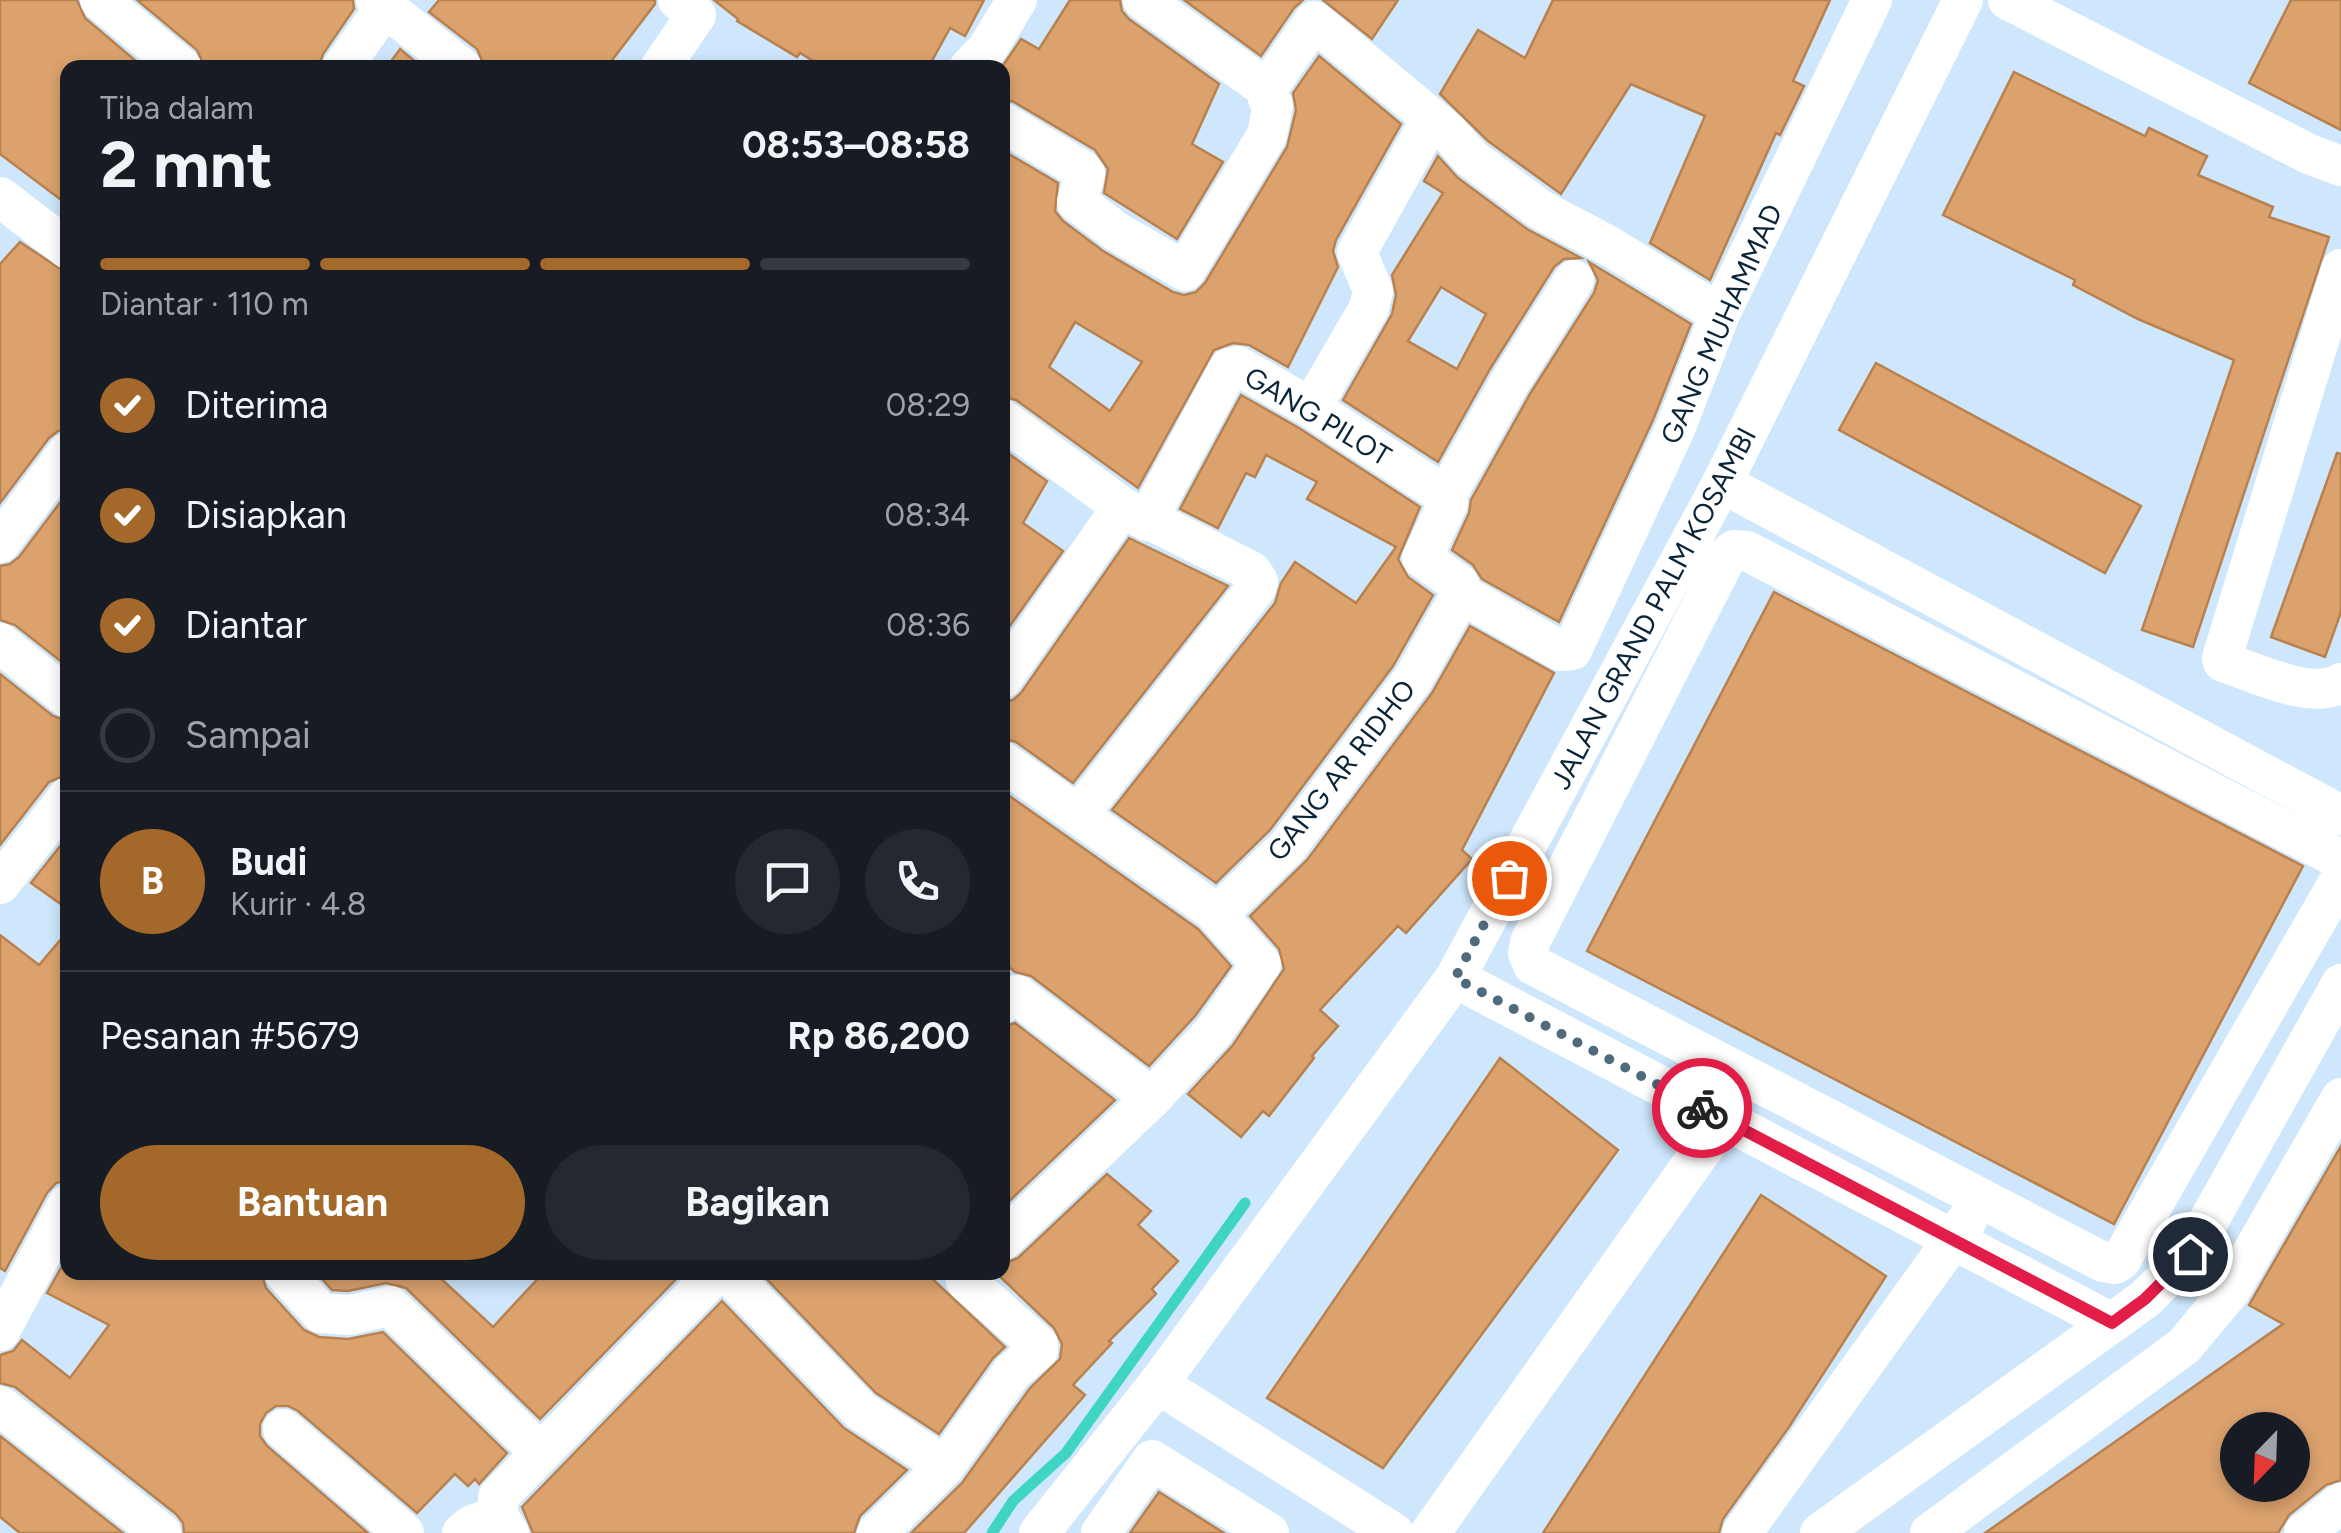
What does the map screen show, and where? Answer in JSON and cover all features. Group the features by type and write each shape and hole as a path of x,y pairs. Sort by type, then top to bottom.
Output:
{"street":[{"path":"100,0 172,60"},
{"path":"977,60 1017,0"},
{"path":"1144,0 1267,89"},
{"name":"GANG MUHAMMAD","path":"1461,594 1561,651 1572,650 1676,429 1720,314 1872,0"},
{"name":"JALAN GRAND PALM KOSAMBI","path":"1038,1533 1158,1384 1455,978 1722,483 1963,0"},
{"path":"2008,0 2308,154 2341,166"},
{"path":"347,60 381,4 452,60"},
{"path":"664,60 687,7"},
{"path":"1010,127 1082,170 1085,174 1077,202 1117,232 1185,270 1266,134 1273,105 1267,89 1314,21 1448,132 1472,159 1541,210 1589,256 1720,314"},
{"path":"1312,408 1369,308 1373,291 1357,252 1431,119"},
{"path":"0,198 60,244"},
{"path":"1461,594 1460,584 1422,558 1448,503 1446,496 1510,382 1589,256"},
{"path":"2341,270 2222,658 2223,662 2302,688 2331,688 2341,682"},
{"name":"GANG PILOT","path":"1136,514 1231,366 1238,366 1312,408 1446,496"},
{"path":"1010,425 1136,514 1251,571 1258,581 1079,814"},
{"path":"0,543 60,463"},
{"path":"1722,483 2341,815"},
{"path":"1010,669 1136,514"},
{"path":"2341,864 2334,856 1747,552 1734,550 1727,556 1530,942 1528,953 1532,965 2102,1262 2114,1264 2121,1260 2341,878"},
{"name":"GANG AR RIDHO","path":"1216,914 1288,846 1413,679 1461,594"},
{"path":"0,643 60,692"},
{"path":"1010,770 1079,814 1216,914 1261,964 1214,1031 1152,1098 1010,1232"},
{"path":"0,884 60,807"},
{"path":"1455,978 2112,1323"},
{"path":"1820,1533 2145,1299 2190,1254 2341,984"},
{"path":"1010,996 1017,996 1152,1098"},
{"path":"1930,1533 2184,1346 2230,1291 2341,1098"},
{"path":"1440,1519 1724,1119"},
{"path":"1742,1533 1954,1240 1980,1198"},
{"path":"0,1331 60,1219"},
{"path":"291,1280 320,1312 350,1315 390,1306 541,1453"},
{"path":"490,1527 498,1497 708,1280"},
{"path":"734,1280 861,1411 944,1466"},
{"path":"877,1533 944,1466 1012,1372 1038,1350 1038,1345 966,1280"},
{"path":"1158,1384 1394,1533"},
{"path":"0,1406 161,1533"},
{"path":"284,1429 404,1533"},
{"path":"1101,1533 1152,1460 1269,1533"},
{"path":"2304,1533 2341,1503"}],"building":[{"path":"0,0 77,0 85,18 135,60 60,60 60,199 0,154"},
{"path":"137,0 353,0 354,9 321,60 201,60 197,50"},
{"path":"439,0 655,0 612,60 482,60 477,49 429,12"},
{"path":"714,0 984,0 965,36 950,28 932,60 812,60 800,53 797,57"},
{"path":"1070,0 1120,0 1129,19 1219,84 1192,144 1223,162 1177,239 1104,193 1108,169 1095,150 1010,101 1010,60 1007,60 1021,39 1039,49"},
{"path":"1184,0 1303,0 1261,56"},
{"path":"1323,0 1398,0 1372,39"},
{"path":"1553,0 1830,0 1793,81 1804,86 1780,135 1776,133 1710,280 1650,243 1705,116 1631,84 1561,194 1488,141 1440,94 1478,30 1525,58"},
{"path":"2291,0 2341,0 2341,130 2249,83"},
{"path":"400,49 413,60 392,60"},
{"path":"1319,56 1401,124 1336,240 1333,251 1338,267 1288,367 1249,345 1233,343 1214,350 1138,488 1010,398 1010,155 1058,183 1055,211 1063,221 1103,251 1184,295 1196,292 1205,283 1287,147 1296,110 1293,93","holes":["1075,322 1142,362 1110,411 1049,367"]},
{"path":"2014,72 2145,136 2149,128 2207,156 2198,175 2273,207 2269,217 2329,237 2193,647 2142,630 2234,360 2138,319 2073,285 2075,280 1943,215"},
{"path":"1438,156 1458,178 1527,229 1581,258 1564,259 1554,267 1438,462 1343,400 1392,314 1396,295 1392,275 1443,193 1424,181","holes":["1441,287 1486,314 1457,369 1408,341"]},
{"path":"20,242 60,269 60,431 49,438 0,503 0,264"},
{"path":"1589,262 1691,324 1653,420 1559,622 1482,579 1473,565 1452,550 1471,500 1530,394 1594,293 1598,280"},
{"path":"1876,363 2141,506 2105,573 1839,430"},
{"path":"1241,395 1420,507 1398,559 1408,577 1433,595 1393,666 1270,830 1216,883 1112,810 1275,603 1281,583 1295,562 1356,603 1396,547 1307,499 1317,482 1266,455 1255,477 1246,473 1218,528 1180,509"},
{"path":"2337,453 2341,454 2341,612 2325,657 2271,637"},
{"path":"1010,455 1047,481 1023,523 1063,551 1010,626"},
{"path":"60,503 60,661 15,625 0,620 0,566 19,557"},
{"path":"1129,538 1228,586 1073,783 1010,740 1010,701 1021,693"},
{"path":"1774,592 2303,866 2114,1224 1587,951"},
{"path":"1470,626 1554,673 1462,850 1472,859 1406,933 1398,926 1320,1010 1338,1026 1269,1116 1263,1111 1241,1137 1188,1094 1233,1045 1284,969 1279,949 1250,916 1307,860 1432,693"},
{"path":"0,674 60,718 60,777 49,782 0,845"},
{"path":"1010,796 1198,929 1231,966 1195,1016 1149,1066 1031,976 1010,968"},
{"path":"60,846 60,903 31,883"},
{"path":"0,935 39,965 60,940 60,1182 47,1193 5,1271 0,1268"},
{"path":"1015,1023 1115,1100 1010,1200 1010,1025"},
{"path":"1500,1058 1618,1150 1383,1468 1267,1398"},
{"path":"2341,1146 2341,1480 2326,1485 2310,1498 2310,1412 2220,1412 2220,1502 2305,1502 2289,1515 2278,1533 1985,1533 2283,1324 2249,1305"},
{"path":"1107,1174 1151,1211 1138,1225 1178,1261 1152,1289 1156,1294 1109,1341 1112,1343 1073,1385 1085,1395 964,1533 911,1533 962,1483 1030,1388 1060,1359 1062,1344 1054,1328 1003,1280 1010,1280 1010,1261 1018,1258"},
{"path":"1761,1195 1886,1276 1789,1427 1723,1519 1719,1533 1543,1533"},
{"path":"60,1269 60,1280 264,1280 266,1288 304,1330 319,1337 348,1339 383,1332 507,1453 479,1484 475,1479 468,1486 455,1474 417,1513 298,1411 276,1406 260,1424 260,1436 267,1446 368,1533 184,1533 176,1514 15,1387 0,1383 0,1355 13,1351 22,1340 70,1378 109,1325 47,1293"},
{"path":"323,1280 443,1280 493,1327 537,1280 675,1280 540,1419 406,1288 386,1283 348,1291 332,1290"},
{"path":"768,1280 934,1280 1005,1347 939,1434 876,1393"},
{"path":"722,1301 844,1428 907,1470 860,1516 854,1533 533,1533 522,1507"},
{"path":"0,1436 123,1533 20,1533 0,1517"},
{"path":"1159,1492 1224,1533 1130,1533"}],"waterway":[{"path":"992,1533 1013,1501 1066,1453 1245,1203"}],"way so far":[{"path":"1509,878 1455,978 1702,1108"}],"route":[{"path":"1702,1108 2112,1323 2145,1299 2190,1254"}]}
